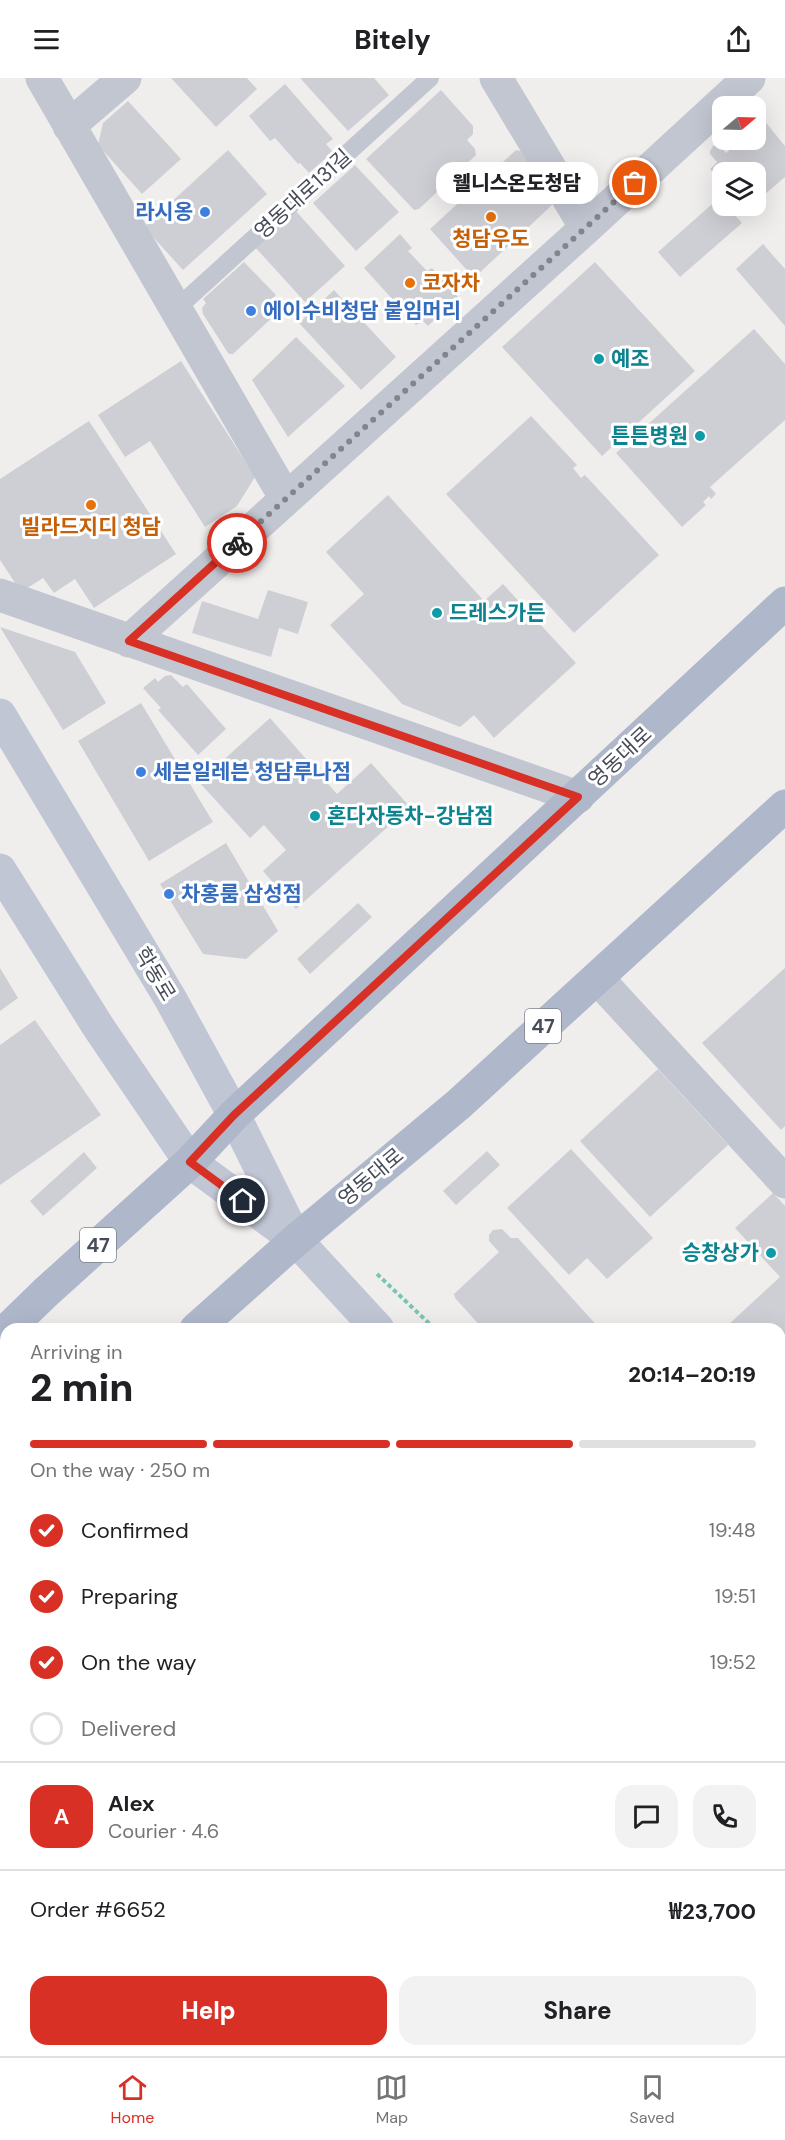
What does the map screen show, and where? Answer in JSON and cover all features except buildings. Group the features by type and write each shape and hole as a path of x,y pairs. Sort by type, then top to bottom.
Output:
{"main road":[{"name":"영동대로","path":"14,1323 190,1162 234,1115 785,603"},
{"name":"학동로","path":"0,715 170,998 234,1115 296,1240"},
{"name":"영동대로","path":"203,1323 296,1240 459,1104 785,806"},
{"name":"학동로","path":"0,870 99,1028 190,1162 296,1240 372,1323"}],"street":[{"path":"42,78 286,499"},
{"path":"69,126 125,78"},
{"path":"496,78 586,228"},
{"path":"129,641 749,78"},
{"path":"0,595 578,797"},
{"path":"597,978 785,1182"}],"lane":[{"name":"영동대로131길","path":"176,309 430,78"}],"path":[{"path":"375,1273 429,1323"}],"way so far":[{"path":"237,543 635,183"}],"place":[{"name":"웰니스온도청담","path":"635,183"},
{"name":"라시옹","path":"205,212"},
{"name":"청담우도","path":"491,217"},
{"name":"코자차","path":"410,283"},
{"name":"에이수비청담 붙임머리","path":"251,311"},
{"name":"예조","path":"599,359"},
{"name":"튼튼병원","path":"700,436"},
{"name":"빌라드지디 청담","path":"91,505"},
{"name":"드레스가든","path":"437,613"},
{"name":"세븐일레븐 청담루나점","path":"141,772"},
{"name":"혼다자동차-강남점","path":"315,816"},
{"name":"차홍룸 삼성점","path":"169,894"},
{"name":"승창상가","path":"771,1253"}],"route":[{"path":"237,543 129,641 578,797 234,1115 190,1162 243,1201"}]}
